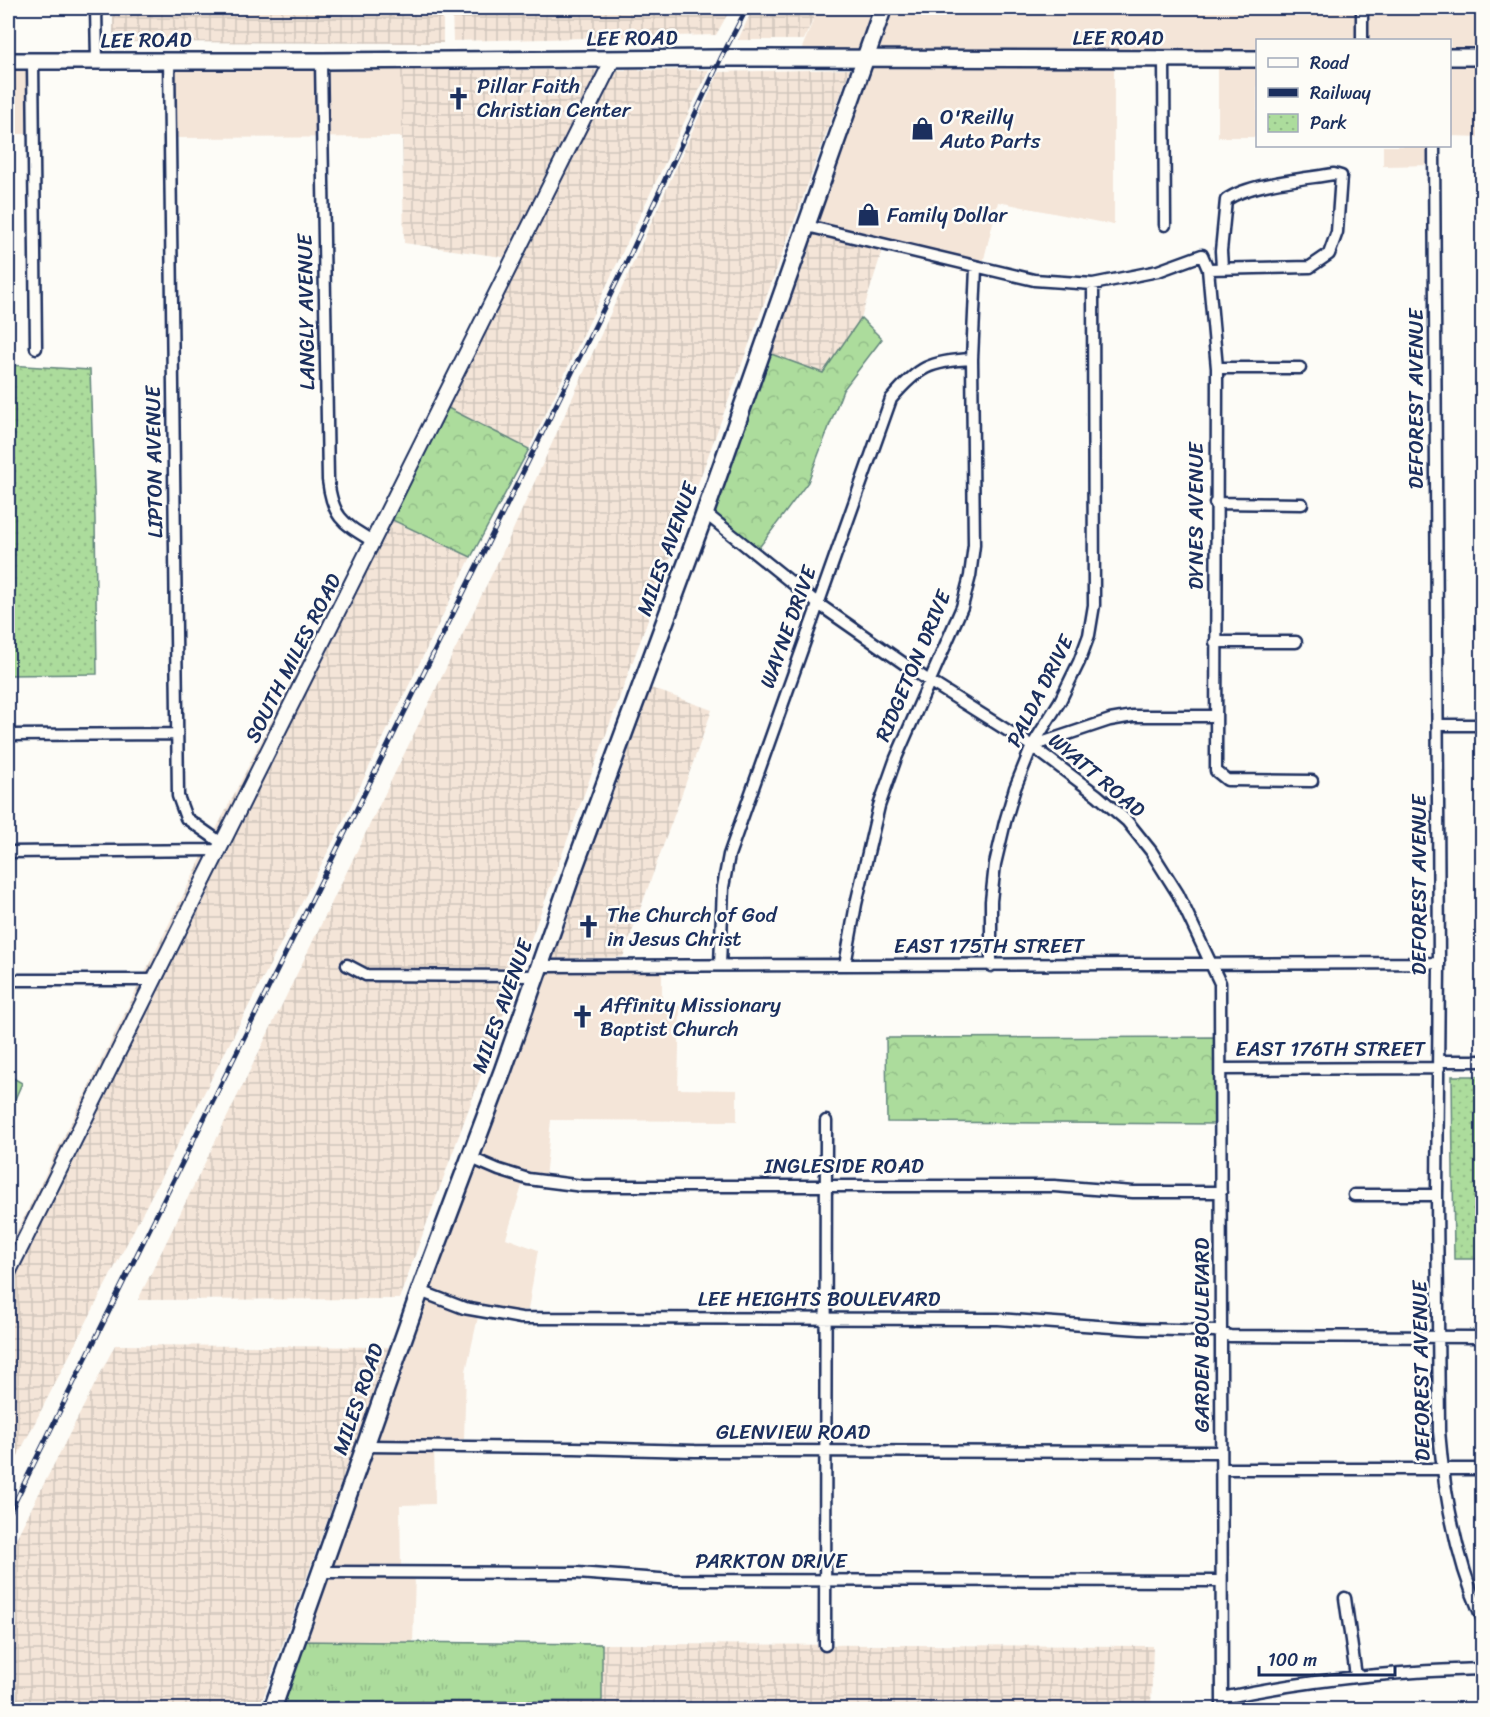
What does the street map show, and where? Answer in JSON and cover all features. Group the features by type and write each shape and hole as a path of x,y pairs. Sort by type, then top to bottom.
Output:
{"main road":[{"name":"MILES AVENUE","path":"490,1105 705,513 883,8"},
{"path":"1451,57 1482,57"},
{"name":"LEE ROAD","path":"8,61 1256,59"},
{"name":"MILES ROAD","path":"272,1710 420,1291 490,1105"}],"street":[{"path":"96,8 97,61"},
{"path":"1362,8 1362,39"},
{"path":"1164,59 1165,225"},
{"name":"LIPTON AVENUE","path":"169,60 178,796 186,818 221,847"},
{"name":"SOUTH MILES ROAD","path":"8,1272 613,60"},
{"path":"33,61 36,348"},
{"name":"LANGLY AVENUE","path":"321,61 328,480 331,501 344,524 374,542"},
{"name":"DEFOREST AVENUE","path":"1434,147 1439,963 1437,1195 1439,1431 1442,1469 1462,1563 1482,1618"},
{"path":"1208,269 1310,267 1329,254 1337,232 1341,176 1334,174 1270,185 1236,193 1226,200 1221,251 1222,267"},
{"path":"807,226 1034,280 1093,284"},
{"name":"DYNES AVENUE","path":"1093,284 1158,271 1202,255 1208,269 1217,368 1216,771 1227,780 1312,782"},
{"name":"RIDGETON DRIVE","path":"845,965 856,904 879,806 896,758 962,608 970,576 974,545 972,358 976,268"},
{"name":"PALDA DRIVE","path":"991,966 995,864 1005,822 1032,746 1060,700 1079,662 1089,635 1094,605 1093,284"},
{"name":"WAYNE DRIVE","path":"720,965 723,887 729,855 891,399 907,380 924,368 944,360 972,358"},
{"path":"1217,368 1299,368"},
{"path":"1215,503 1302,504"},
{"name":"WYATT ROAD","path":"705,513 817,603 929,681 1032,746 1097,795 1127,821 1164,869 1210,964"},
{"path":"1215,642 1296,642"},
{"path":"1032,746 1110,720 1133,716 1215,716"},
{"path":"1438,725 1482,725"},
{"path":"8,735 176,734"},
{"path":"8,852 221,847"},
{"name":"EAST 175TH STREET","path":"347,965 366,975 415,975 720,965 1439,963"},
{"name":"GARDEN BOULEVARD","path":"1210,964 1220,983 1222,1704"},
{"path":"8,980 152,980"},
{"name":"EAST 176TH STREET","path":"1221,1069 1439,1065 1482,1061"},
{"path":"825,1645 826,1121"},
{"name":"INGLESIDE ROAD","path":"471,1158 528,1179 583,1186 1054,1186 1133,1192 1221,1192"},
{"path":"1354,1195 1437,1195"},
{"name":"LEE HEIGHTS BOULEVARD","path":"420,1291 464,1308 521,1318 998,1319 1140,1329 1215,1331 1230,1336 1482,1337"},
{"name":"GLENVIEW ROAD","path":"365,1446 695,1451 1221,1452"},
{"path":"1221,1469 1482,1469"},
{"name":"PARKTON DRIVE","path":"321,1572 577,1573 673,1580 1221,1581"},
{"path":"1345,1598 1356,1676"},
{"path":"1222,1704 1283,1685 1419,1670 1482,1669"}],"shaded area":[{"path":"113,8 443,8 443,43 113,42"},
{"path":"452,8 731,8 716,35 453,41"},
{"path":"753,8 818,8 804,40 738,40"},
{"path":"818,8 1482,8 1482,137 1451,136 1451,39 1256,39 1256,137 1218,137 1218,69 1114,68 1114,225 998,202 980,275 811,234 865,59 798,58"},
{"path":"169,59 403,61 402,137 170,138"},
{"path":"8,61 33,61 34,134 8,134"},
{"path":"850,69 399,1299 138,1300 508,541 719,72"},
{"path":"401,70 709,70 529,449 435,404 509,258 404,243"},
{"path":"1383,147 1437,147 1436,165 1383,166"},
{"path":"807,226 884,245 861,318 823,373 763,351"},
{"path":"378,514 471,557 336,836 8,1475 8,1250 209,843"},
{"path":"645,686 712,710 623,957 550,959"},
{"path":"662,965 662,1005 680,1006 678,1089 737,1090 737,1121 551,1120 544,1188 522,1186 506,1238 538,1250 528,1310 478,1317 466,1371 464,1439 434,1439 435,1504 400,1505 401,1572 415,1572 413,1644 296,1641 540,966"},
{"path":"115,1345 390,1347 259,1709 8,1709 8,1554"},
{"path":"602,1644 1153,1646 1151,1709 272,1710 274,1702 602,1700"}],"green space":[{"path":"861,318 882,339 843,390 808,482 755,553 705,513 763,351 823,373"},
{"path":"8,365 90,370 97,674 8,675"},
{"path":"442,405 529,449 471,557 386,517"},
{"path":"1221,1037 1221,1124 887,1122 886,1038"},
{"path":"8,1075 22,1083 8,1115"},
{"path":"1452,1076 1482,1076 1482,1259 1454,1259"},
{"path":"296,1641 602,1644 602,1701 274,1702"}],"railway":[{"path":"8,1516 631,253 721,58 747,8"}],"place":[{"name":"Pillar Faith Christian Center","path":"459,98"},
{"name":"O'Reilly Auto Parts","path":"922,129"},
{"name":"Family Dollar","path":"869,215"},
{"name":"The Church of God in Jesus Christ","path":"589,927"},
{"name":"Affinity Missionary Baptist Church","path":"582,1017"}]}
